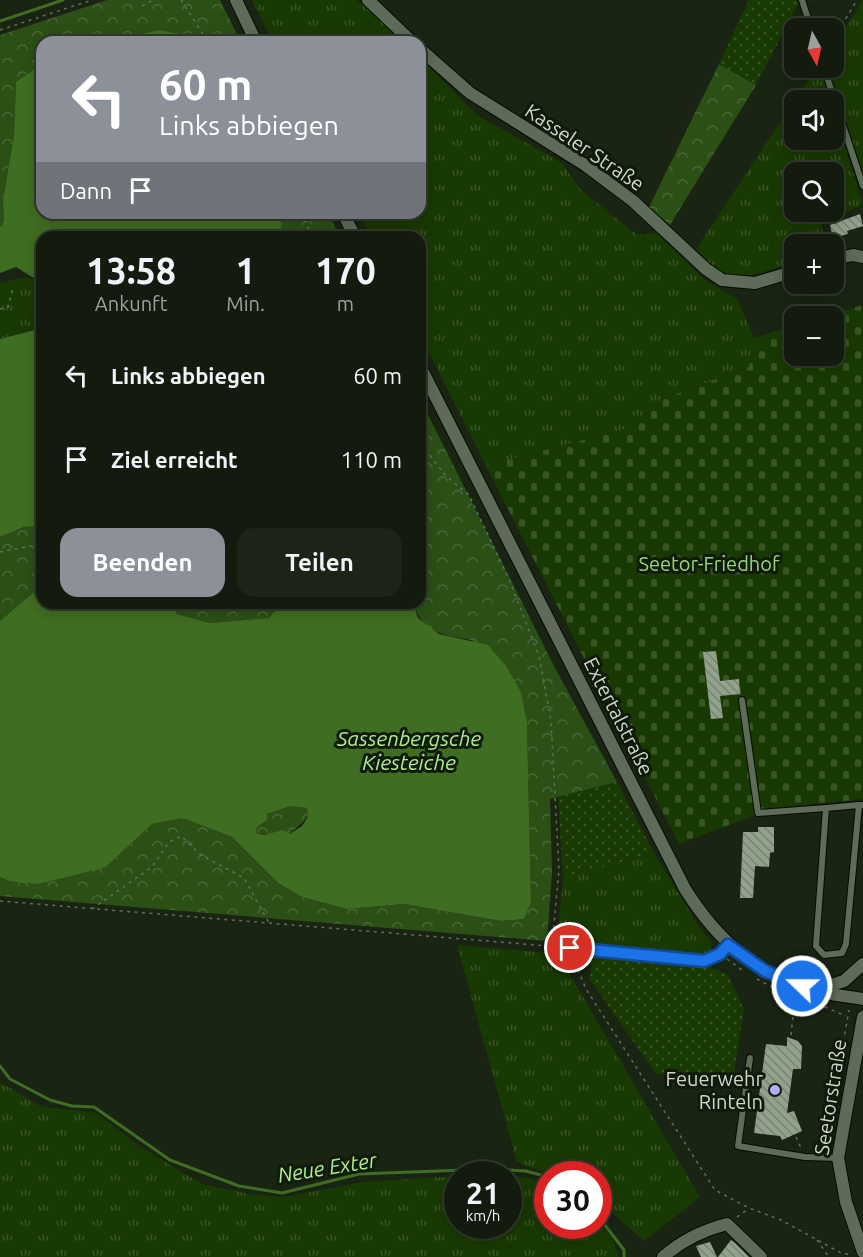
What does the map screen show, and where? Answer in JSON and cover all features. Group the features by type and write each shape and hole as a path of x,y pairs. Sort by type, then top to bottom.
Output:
{"street":[{"path":"236,0 253,36"},
{"path":"368,0 406,36"},
{"name":"Kasseler Straße","path":"426,54 470,93 585,165 633,201 706,269 722,280 740,284 755,283 784,274"},
{"path":"844,257 853,255 863,257"},
{"name":"Extertalstraße","path":"426,378 685,889 703,918 728,945 765,971 814,990 863,999"},
{"path":"814,990 844,981 863,964"},
{"name":"Seetorstraße","path":"857,1254 838,1158 842,1126 857,1079 863,1017"},
{"path":"663,1257 675,1246 711,1228 727,1224 761,1257"}],"lane":[{"path":"802,0 808,18"},
{"path":"827,78 863,186"},
{"path":"742,700 758,813 861,805 846,944 842,953 834,956 824,955 816,946 826,808"},
{"path":"570,948 704,961 720,954 728,945"},
{"path":"750,1058 738,1146 805,1157 838,1158"}],"path":[{"path":"0,30 92,0"},
{"path":"142,6 153,0"},
{"path":"181,0 204,36"},
{"path":"844,21 857,0"},
{"path":"0,309 8,307 13,288"},
{"path":"426,447 446,476 469,495 509,579 539,656 551,721 559,870 552,946"},
{"path":"0,552 36,545"},
{"path":"91,910 152,867 169,842 181,836 201,855 244,878 270,925"},
{"path":"0,902 570,948 575,970 586,989 715,1190 748,1208 781,1220 841,1253 857,1254"},
{"path":"791,1035 795,996"},
{"path":"842,1126 833,1101 847,1017"},
{"path":"796,1137 805,1157"},
{"path":"727,1224 748,1208"},
{"path":"817,1240 829,1257"}],"green space":[{"path":"107,0 220,0 238,36 191,36 159,30 130,36 36,36 36,68 16,83 14,135 3,200 4,225 0,226 0,35"},
{"path":"252,0 357,0 397,36 270,36"},
{"path":"749,0 796,0 798,5 791,18 784,18 784,32 756,85 719,64"},
{"path":"863,0 863,172 844,116 844,90 835,90 831,78 844,78 844,31"},
{"path":"426,64 477,115 562,163 580,189 637,235 656,233 705,280 737,299 754,338 749,367 660,400 636,426 486,466 426,347 426,231 368,231 362,219 426,219"},
{"path":"719,64 756,85 670,225 649,207"},
{"path":"809,78 823,78 828,90 801,90"},
{"path":"784,116 784,150 844,150 844,143 863,205 844,213 844,162 784,162 784,222 821,222 824,234 784,234 784,266 744,277 718,271 696,249"},
{"path":"280,219 331,219 337,231 282,231"},
{"path":"22,278 36,279 36,329 0,339 0,283"},
{"name":"Seetor-Friedhof","path":"863,305 863,799 774,808 679,844 486,466 636,426 660,400 749,367 754,338 784,328 784,366 844,366 844,310"},
{"path":"426,411 554,666 617,782 550,799 552,873 547,941 0,896 0,877 9,881 106,867 152,824 183,818 232,837 278,883 302,897 347,909 404,904 501,921 524,919 531,903 527,723 471,640 435,631 422,621 415,609 426,609"},
{"path":"36,526 36,590 0,621 0,537 24,527"},
{"path":"175,609 277,609 269,618 210,623 177,614"},
{"path":"617,782 654,853 563,878 558,797"},
{"path":"291,806 307,808 308,817 290,834 256,833 257,827 267,820 267,814"},
{"path":"654,853 699,927 712,942 710,953 697,958 557,943 563,878"},
{"path":"457,945 558,954 700,1197 644,1241 612,1213 612,1161 534,1161 534,1168 522,1164 522,1161 517,1161"},
{"path":"592,957 710,967 728,975 744,1009 733,1079 656,1074 590,980"},
{"path":"0,1082 40,1106 96,1113 139,1146 202,1184 249,1194 284,1197 363,1182 444,1177 444,1239 522,1239 522,1177 528,1178 534,1180 534,1239 612,1238 619,1257 0,1257"}],"water":[{"path":"159,30 192,36 130,36"},
{"path":"36,68 36,219 280,219 282,231 36,231 36,278 16,267 0,273 0,226 4,225 3,200 14,135 16,82"},
{"path":"36,330 36,526 24,527 0,537 0,339"},
{"name":"Sassenbergsche Kiesteiche","path":"36,590 36,609 175,609 177,614 210,623 269,618 277,609 415,609 418,618 439,634 488,645 506,666 521,692 527,723 531,903 524,919 501,921 404,904 347,909 302,897 278,883 232,837 183,818 152,824 106,867 38,884 9,881 0,877 0,621","holes":["291,806 307,808 308,817 302,826 290,834 283,830 264,835 256,833 257,827 267,820 267,814"]}],"building":[{"path":"860,214 863,226 847,231 848,234 844,235 832,234 830,225 844,222 844,220"},
{"path":"716,651 720,681 739,679 740,694 720,696 723,718 711,719 703,652"},
{"path":"758,827 774,827 774,852 770,853 769,867 755,866 753,898 740,898 743,832 758,832"},
{"name":"Feuerwehr Rinteln","path":"787,1037 798,1041 802,1046 801,1069 793,1069 787,1113 794,1111 802,1131 782,1140 780,1136 754,1133 766,1044 787,1046"},
{"path":"731,1240 735,1243 749,1257 718,1257"},
{"path":"710,1242 717,1257 701,1257 696,1246"}],"waterway":[{"path":"0,21 63,0"},
{"name":"Neue Exter","path":"0,1066 10,1079 50,1100 72,1106 94,1107 170,1160 239,1186 282,1193 359,1174 491,1169 534,1173"},
{"name":"Neue Exter","path":"612,1234 624,1250 624,1257"}],"place":[{"name":"Feuerwehr Rinteln","path":"775,1090"}],"route":[{"path":"570,948 704,961 720,954 728,945 765,971 802,986"}]}
